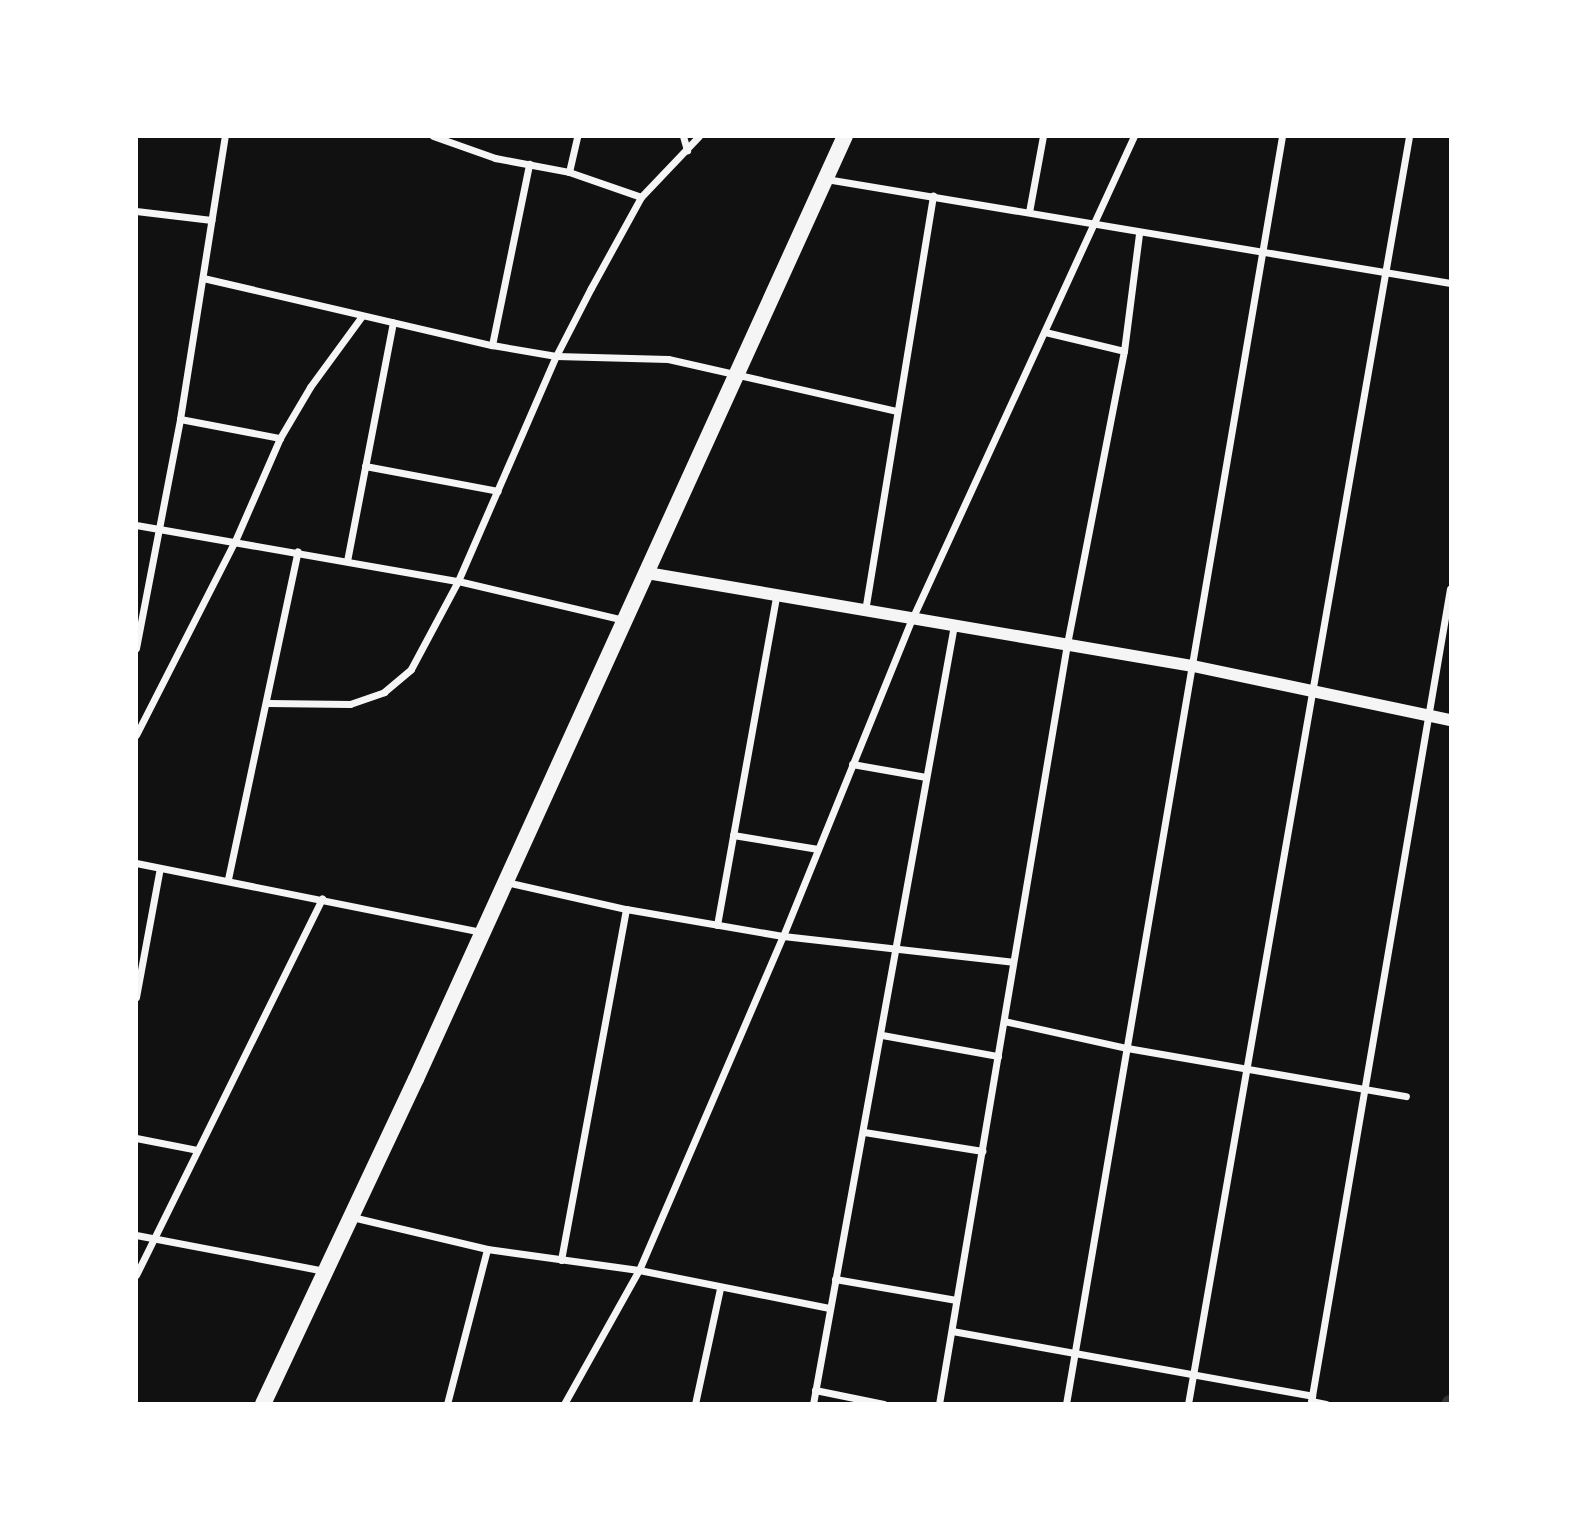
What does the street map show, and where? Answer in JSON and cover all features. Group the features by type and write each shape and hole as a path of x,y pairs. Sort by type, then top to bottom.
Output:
{"highway":[{"path":"263,1404 506,882 845,136"}],"street":[{"path":"136,648 180,419 225,136"},
{"path":"433,136 495,158 569,172 641,197"},
{"path":"569,172 578,136"},
{"path":"683,136 687,150"},
{"path":"268,703 350,704 384,692 411,669 426,649 458,581 556,356 641,197 699,136"},
{"path":"1029,212 1043,136"},
{"path":"564,1404 639,1270 783,936 912,619 1096,226 1134,136"},
{"path":"1066,1404 1194,666 1282,136"},
{"path":"1188,1404 1244,1069 1409,136"},
{"path":"492,345 528,164"},
{"path":"825,179 1029,212 1139,234 1262,251 1451,283"},
{"path":"865,611 933,196"},
{"path":"136,211 211,220"},
{"path":"939,1404 1067,644 1124,351 1139,234"},
{"path":"203,278 492,345 556,356 668,359 736,377 898,411"},
{"path":"136,735 235,541 280,438 310,387 362,316"},
{"path":"347,561 393,322"},
{"path":"1045,332 1124,351"},
{"path":"180,419 280,438"},
{"path":"365,466 498,491"},
{"path":"136,525 298,551 458,581 625,620"},
{"path":"228,879 268,703 298,551"},
{"path":"647,572 1194,666 1451,720"},
{"path":"1311,1400 1451,589"},
{"path":"717,925 776,596"},
{"path":"813,1404 882,1035 954,625"},
{"path":"852,764 926,776"},
{"path":"733,835 818,849"},
{"path":"136,863 228,879 483,932"},
{"path":"136,997 160,868"},
{"path":"506,882 626,909 783,936 1013,962"},
{"path":"136,1275 322,898"},
{"path":"561,1260 626,909"},
{"path":"1004,1021 1128,1048 1406,1096"},
{"path":"882,1035 998,1056"},
{"path":"864,1132 982,1151"},
{"path":"136,1138 197,1150"},
{"path":"351,1217 487,1250 639,1270 829,1308"},
{"path":"136,1235 326,1271"},
{"path":"447,1404 487,1250"},
{"path":"835,1279 956,1300"},
{"path":"695,1404 720,1287"},
{"path":"953,1331 1077,1350 1193,1373 1326,1404"},
{"path":"815,1390 884,1404"}]}
